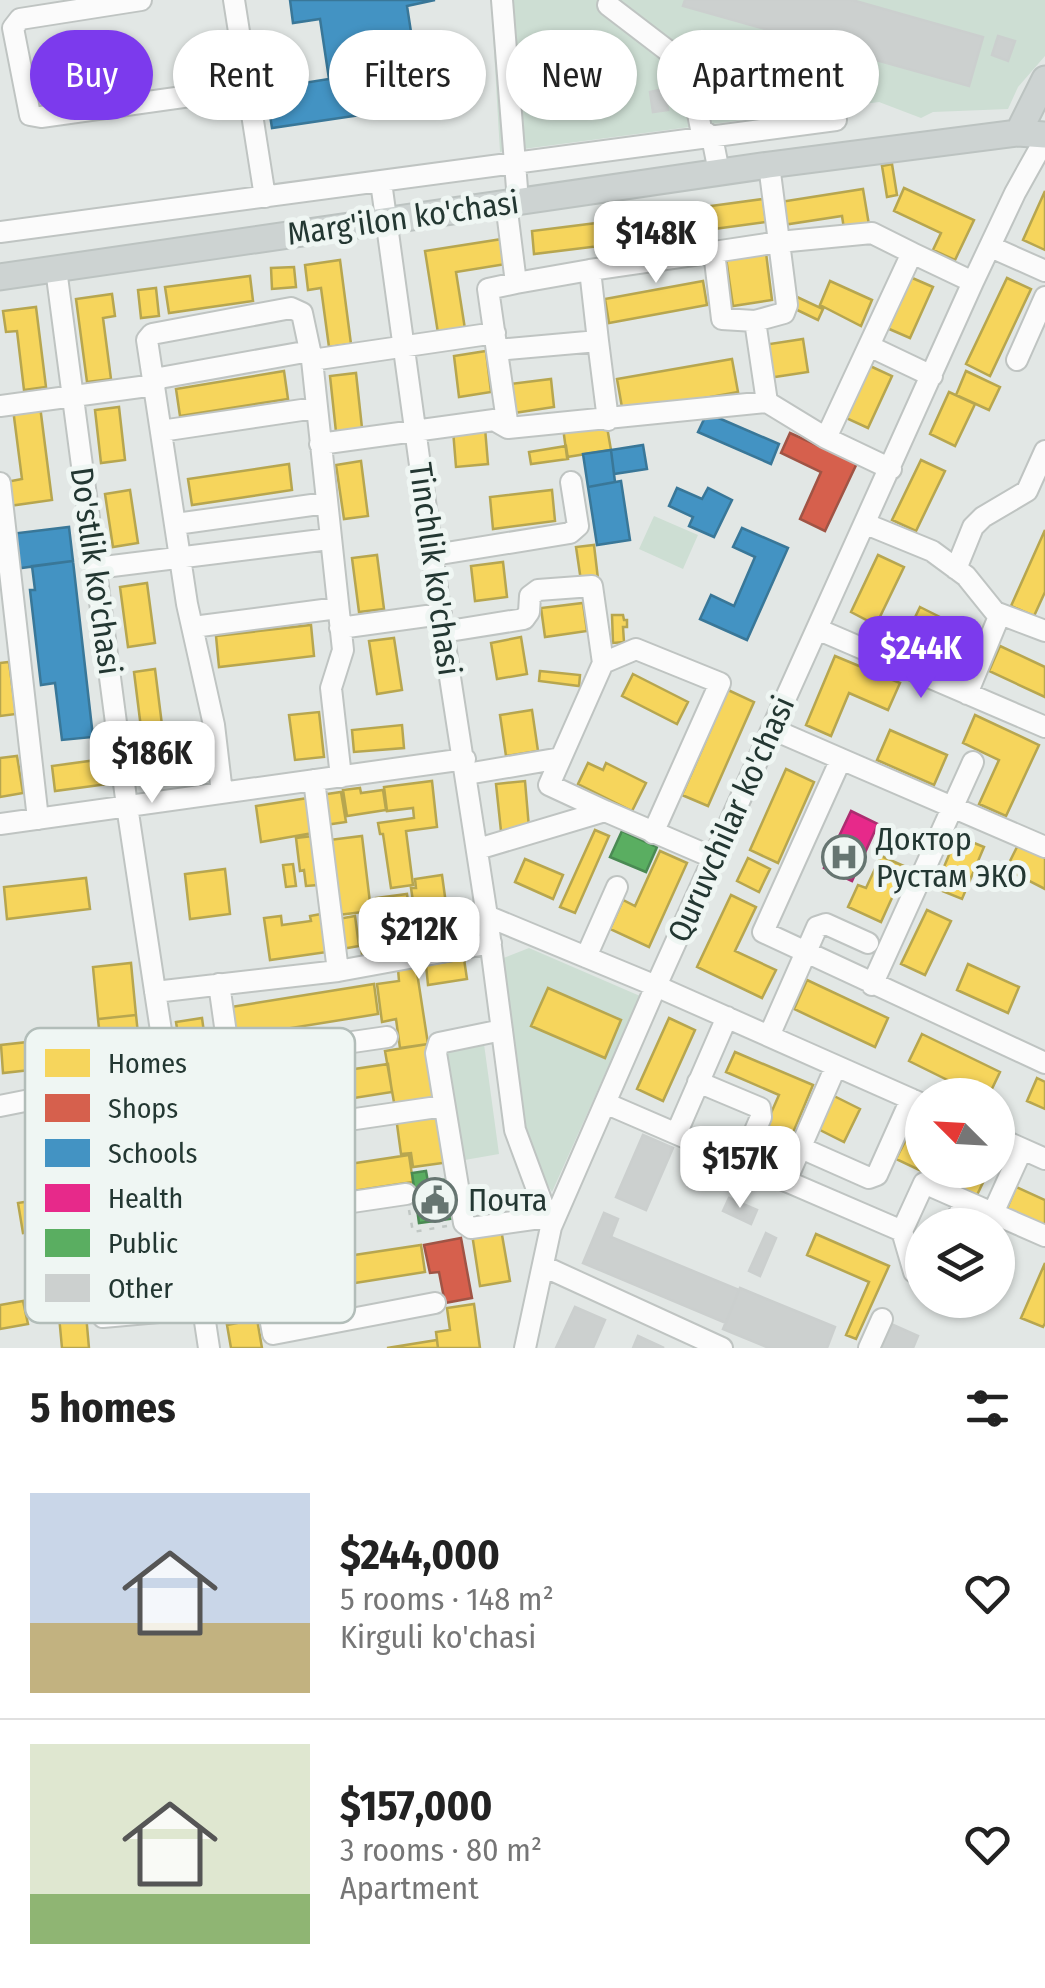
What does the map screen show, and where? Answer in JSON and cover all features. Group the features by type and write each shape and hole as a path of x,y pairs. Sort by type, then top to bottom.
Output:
{"main road":[{"path":"1018,133 1045,78"},
{"name":"Marg'ilon ko'chasi","path":"0,277 768,165 1018,133 1045,137"}],"street":[{"path":"140,0 20,19 13,28 30,114 41,118 173,99"},
{"path":"234,0 238,30"},
{"path":"502,0 514,164 516,283"},
{"path":"608,5 689,67 701,129 712,137 718,172"},
{"path":"251,120 264,197"},
{"path":"0,232 836,120"},
{"name":"Quruvchilar ko'chasi","path":"525,1348 550,1222 1015,192 1045,137"},
{"path":"714,252 722,319 755,321 784,313 787,305 768,165"},
{"name":"Tinchlik ko'chasi","path":"381,182 442,623 488,916 515,1130 550,1222"},
{"path":"508,428 488,289 779,242 872,233 974,282"},
{"path":"991,247 1045,271"},
{"path":"826,438 912,253"},
{"name":"Do'stlik ko'chasi","path":"56,269 160,1028"},
{"path":"590,270 608,420"},
{"path":"1018,360 1045,298"},
{"path":"222,793 214,725 192,628 147,340 152,334 291,308 302,313 311,355 342,650 331,688 341,777"},
{"path":"755,321 768,402"},
{"path":"0,406 311,355 496,341 598,341"},
{"path":"869,346 932,376"},
{"path":"320,444 494,420 508,428 768,402 826,438 892,469"},
{"path":"161,432 314,408"},
{"path":"956,569 974,526 982,517 1036,495 1045,451"},
{"path":"434,554 570,532 578,526 571,482"},
{"path":"0,483 8,625 38,818"},
{"path":"176,524 326,503"},
{"path":"866,524 932,551 956,569 1000,614 1045,631"},
{"path":"96,568 329,540"},
{"path":"192,628 339,618 442,623 524,619 529,612 530,596 538,590 592,586 603,663 549,785 714,858"},
{"path":"967,694 1000,614"},
{"path":"817,629 1045,727"},
{"path":"603,663 636,649 720,683 652,833"},
{"path":"772,730 1045,846"},
{"path":"0,824 314,780 561,758"},
{"path":"842,759 763,932 1045,1063"},
{"path":"872,985 973,762"},
{"path":"314,780 338,971"},
{"path":"478,850 604,811"},
{"path":"586,957 617,886"},
{"path":"488,916 905,1097"},
{"path":"769,1036 817,928 826,924 868,943"},
{"path":"155,992 338,971 491,943"},
{"path":"218,984 224,1028"},
{"path":"677,1132 726,1017"},
{"path":"502,1030 439,1043 436,1053 464,1223 471,1228 550,1222"},
{"path":"355,1041 387,1036"},
{"path":"786,1181 836,1066"},
{"path":"698,1082 760,1108 761,1118 742,1161"},
{"path":"0,1106 25,1101"},
{"path":"606,1103 902,1231"},
{"path":"355,1116 444,1106"},
{"path":"800,1147 869,1178 877,1175 905,1124"},
{"path":"1015,1146 1045,1159"},
{"path":"995,1208 1022,1149"},
{"path":"905,1241 902,1231 924,1183 981,1208"},
{"path":"355,1202 406,1194"},
{"path":"961,1208 964,1201"},
{"path":"1015,1223 1045,1236"},
{"path":"543,1266 722,1348"},
{"path":"355,1318 435,1303"},
{"path":"869,1348 882,1319"},
{"name":"Do'stlik ko'chasi","path":"205,1323 209,1348"},
{"path":"271,1323 273,1334 330,1323"}],"path":[{"path":"406,1194 413,1232 464,1223"}],"green space":[{"path":"491,0 1045,0 1045,56 1018,87 1008,109 933,112 921,118 879,102 879,30 657,30 657,120 743,120 500,152"},
{"path":"654,516 698,535 683,569 639,549"},
{"path":"529,948 640,996 552,1192 516,1133 493,962"},
{"path":"484,1044 499,1154 459,1161 442,1053"}],"building: Homes":[{"path":"892,164 897,195 887,197 882,166"},
{"path":"904,188 974,220 955,260 933,250 941,233 894,211"},
{"path":"863,189 869,225 844,229 842,216 783,225 780,202"},
{"path":"1045,191 1045,250 1023,240"},
{"path":"763,199 766,222 684,233 681,210"},
{"path":"657,216 661,239 633,243 630,220"},
{"path":"613,221 616,244 534,254 532,231"},
{"path":"668,237 671,253 645,256 644,250 649,249 647,241"},
{"path":"502,239 506,264 456,272 465,329 438,333 425,251"},
{"path":"766,253 772,300 733,306 726,258"},
{"path":"340,260 351,344 329,347 321,288 308,290 305,265"},
{"path":"294,267 296,287 272,289 271,268"},
{"path":"250,276 253,301 169,313 165,287"},
{"path":"910,277 933,287 910,338 887,328"},
{"path":"1007,278 1031,289 990,376 966,364"},
{"path":"703,281 707,305 609,323 605,299"},
{"path":"830,281 872,300 861,326 820,305"},
{"path":"156,288 159,316 141,318 138,290"},
{"path":"112,294 115,316 103,318 111,379 87,382 76,299"},
{"path":"797,297 823,309 818,320 795,309"},
{"path":"36,307 46,387 24,390 17,331 6,332 3,311"},
{"path":"803,339 808,372 768,378 763,345"},
{"path":"486,351 491,392 459,397 454,356"},
{"path":"732,359 738,392 623,413 617,379"},
{"path":"870,366 892,376 868,428 846,418"},
{"path":"284,371 288,399 180,416 176,389"},
{"path":"966,371 1000,387 989,410 956,395"},
{"path":"356,373 362,428 336,432 330,376"},
{"path":"551,379 554,407 514,413 510,384"},
{"path":"949,392 975,404 955,446 930,434"},
{"path":"40,406 52,500 9,506 6,482 22,479 13,409"},
{"path":"119,407 125,460 101,463 95,410"},
{"path":"606,421 611,450 567,457 563,428"},
{"path":"485,428 488,464 456,467 453,430"},
{"path":"566,446 568,459 531,464 529,452"},
{"path":"921,460 945,471 916,531 892,520"},
{"path":"361,461 368,516 344,519 336,465"},
{"path":"289,464 292,490 192,505 188,479"},
{"path":"130,490 138,543 113,547 105,494"},
{"path":"552,490 555,521 493,529 490,497"},
{"path":"1045,530 1045,592 1034,616 1011,606"},
{"path":"594,545 598,579 581,581 576,547"},
{"path":"377,555 384,609 359,612 352,558"},
{"path":"878,555 904,567 876,625 851,612"},
{"path":"503,562 507,597 475,601 471,566"},
{"path":"147,583 155,643 128,647 120,587"},
{"path":"583,603 587,631 545,637 541,608"},
{"path":"920,607 974,634 961,661 907,634"},
{"path":"612,615 623,615 627,620 627,627 623,627 624,642 613,643"},
{"path":"311,625 314,656 219,667 216,636"},
{"path":"521,637 527,674 497,679 491,643"},
{"path":"394,638 402,690 377,694 369,641"},
{"path":"1000,646 1045,667 1045,697 989,671"},
{"path":"835,656 900,683 888,710 849,693 831,736 806,725"},
{"path":"9,662 16,714 0,716 0,663"},
{"path":"155,669 162,725 141,728 134,672"},
{"path":"540,671 580,675 579,686 539,681"},
{"path":"633,674 688,702 677,724 622,696"},
{"path":"728,690 754,702 708,806 682,795"},
{"path":"532,710 538,751 506,756 500,715"},
{"path":"319,712 324,757 295,760 289,715"},
{"path":"975,715 1039,745 1006,816 979,804 999,760 963,743"},
{"path":"402,725 404,748 354,752 352,730"},
{"path":"890,730 947,755 934,785 877,760"},
{"path":"207,746 210,773 149,780 146,753"},
{"path":"17,756 23,793 0,797 0,758"},
{"path":"104,759 108,784 55,791 52,766"},
{"path":"588,763 603,770 606,763 646,783 632,811 578,784"},
{"path":"786,769 814,782 778,863 750,850"},
{"path":"432,781 437,827 406,831 413,885 391,888 378,823 414,818 413,808 387,811 384,787"},
{"path":"525,781 529,828 501,831 496,784"},
{"path":"360,788 361,793 383,790 386,810 347,816 343,790"},
{"path":"341,792 346,822 325,825 320,795"},
{"path":"308,798 313,833 261,842 256,806"},
{"path":"595,830 609,836 575,913 560,907"},
{"path":"313,836 318,885 306,886 296,838"},
{"path":"362,836 371,911 338,915 329,840"},
{"path":"957,836 984,847 962,899 935,888"},
{"path":"1020,841 1045,854 1045,889 1006,869"},
{"path":"660,851 687,863 649,947 610,929 623,900 635,906"},
{"path":"881,856 906,867 881,922 848,907 858,885 866,888"},
{"path":"748,858 770,869 759,892 737,881"},
{"path":"525,859 563,875 553,899 515,882"},
{"path":"293,864 296,886 286,887 283,865"},
{"path":"225,869 230,914 190,919 185,874"},
{"path":"442,875 446,904 414,908 411,888 416,888 415,879"},
{"path":"86,878 90,909 7,919 4,887"},
{"path":"407,894 409,908 378,912 376,898"},
{"path":"731,895 756,907 735,951 776,970 762,998 697,967"},
{"path":"449,906 453,933 417,938 413,911"},
{"path":"927,910 951,921 925,975 901,964"},
{"path":"321,914 327,952 270,960 264,918 281,916 282,925 311,921 310,916"},
{"path":"411,915 416,944 362,954 361,944 380,940 377,920"},
{"path":"355,916 359,946 342,949 338,919"},
{"path":"464,959 467,979 428,985 426,965"},
{"path":"131,963 136,1015 98,1019 93,967"},
{"path":"968,964 1019,987 1008,1013 957,990"},
{"path":"416,966 428,1044 400,1048 396,1019 382,1022 377,984 399,981 398,969"},
{"path":"807,980 888,1018 875,1047 794,1009"},
{"path":"374,984 378,1014 292,1028 234,1028 231,1007"},
{"path":"548,988 621,1020 605,1058 531,1026"},
{"path":"136,1015 137,1028 99,1028 98,1019"},
{"path":"202,1018 203,1028 177,1028 176,1022"},
{"path":"669,1018 695,1030 663,1101 637,1089"},
{"path":"922,1034 1000,1072 997,1078 944,1078 909,1061"},
{"path":"25,1042 25,1071 3,1073 1,1045"},
{"path":"428,1044 437,1101 395,1108 385,1051"},
{"path":"735,1052 813,1085 787,1147 761,1136 779,1095 726,1072"},
{"path":"388,1064 392,1092 355,1098 355,1069"},
{"path":"1037,1078 1045,1082 1045,1109 1027,1101"},
{"path":"834,1096 860,1109 844,1142 818,1129"},
{"path":"442,1111 450,1162 413,1167 411,1153 401,1154 396,1117"},
{"path":"905,1142 905,1163 896,1159"},
{"path":"409,1155 413,1182 355,1191 355,1163"},
{"path":"1016,1187 1045,1200 1045,1228 1015,1215 1015,1208 1007,1208"},
{"path":"957,1188 980,1188 976,1197"},
{"path":"25,1202 25,1233 23,1233 18,1203"},
{"path":"501,1229 510,1281 480,1286 472,1234"},
{"path":"816,1234 889,1266 856,1339 846,1335 869,1282 807,1255"},
{"path":"421,1245 425,1272 355,1283 355,1255"},
{"path":"1045,1263 1045,1323 1043,1327 1021,1318"},
{"path":"23,1301 28,1324 0,1329 0,1305"},
{"path":"474,1304 480,1348 438,1348 436,1332 450,1330 447,1308"},
{"path":"60,1323 87,1323 89,1348 62,1348"},
{"path":"258,1323 262,1348 231,1348 227,1325"},
{"path":"437,1340 438,1348 387,1348"}],"building: Shops":[{"path":"790,433 857,463 825,531 800,519 821,472 781,453"},
{"path":"461,1238 472,1298 445,1303 439,1272 430,1273 424,1245"}],"building: Schools":[{"path":"290,0 435,0 407,6 411,30 329,30 329,79 320,19 293,23"},
{"path":"329,79 329,120 272,128 271,120 309,120 309,82"},
{"path":"707,413 779,444 771,464 698,432"},
{"path":"643,445 647,469 614,474 611,450"},
{"path":"611,450 615,482 588,487 583,454"},
{"path":"621,481 630,540 597,545 588,487"},
{"path":"677,488 702,499 708,488 732,500 714,537 689,526 693,517 669,506"},
{"path":"69,527 73,561 14,569 10,534"},
{"path":"742,528 788,548 747,640 700,619 711,595 734,606 755,557 733,547"},
{"path":"73,561 93,737 62,740 55,683 41,685 30,590 35,590 32,566"}],"building: Health":[{"path":"851,811 878,824 852,881 824,868"}],"building: Public":[{"path":"622,831 657,847 646,872 610,857"},
{"name":"Почта","path":"426,1171 428,1182 451,1179 457,1218 419,1223 412,1173"}],"building: Other":[{"path":"685,0 852,0 983,37 969,86 879,61 879,30 769,30 683,6"},
{"path":"998,36 1015,41 1008,61 992,55"},
{"path":"657,90 657,111 653,112 650,92"},
{"path":"643,1135 673,1148 646,1210 616,1197"},
{"path":"729,1198 757,1210 751,1224 723,1211"},
{"path":"604,1213 618,1219 611,1237 739,1290 726,1323 583,1263"},
{"path":"766,1233 776,1238 760,1276 749,1271"},
{"path":"740,1288 835,1327 827,1348 769,1348 723,1329"},
{"path":"575,1307 605,1320 593,1348 556,1348"},
{"path":"891,1324 918,1336 913,1348 880,1348"},
{"path":"638,1336 664,1348 633,1348"}],"place":[{"name":"Доктор Рустам ЭКО","path":"844,857"},
{"name":"Почта","path":"435,1200"}]}
